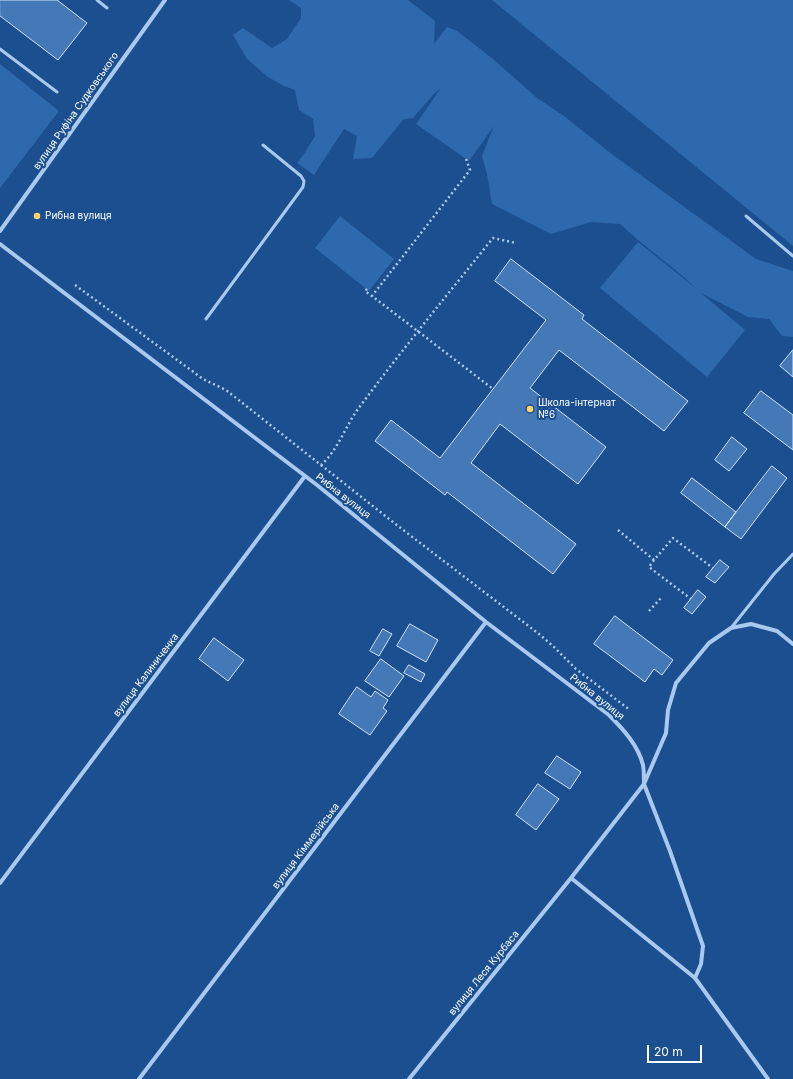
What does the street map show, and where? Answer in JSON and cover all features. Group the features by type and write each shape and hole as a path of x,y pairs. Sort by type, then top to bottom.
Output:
{"street":[{"name":"вулиця Руфіна Судковського","path":"0,231 165,0"},
{"name":"Рибна вулиця","path":"0,244 317,485 486,622 609,715 624,730 636,748 643,764 644,784 670,851 703,946 701,964 695,978"},
{"name":"вулиця Калиниченка","path":"0,883 304,476"},
{"name":"вулиця Кіммерійська","path":"139,1079 486,622"},
{"path":"766,1078 695,978 571,878 644,784 666,733 668,710 676,684 709,642 731,628 751,624 777,631 793,644"},
{"name":"вулиця Леся Курбаса","path":"409,1079 571,878"}],"lane":[{"path":"97,0 107,8"},
{"path":"0,49 57,92"},
{"path":"206,319 304,187 304,181 301,176 263,145"},
{"path":"746,216 793,256"},
{"path":"731,628 774,574 793,554"}],"path":[{"path":"372,296 470,170 466,159"},
{"path":"321,465 329,458 356,411 493,238 516,243"},
{"path":"70,281 203,379 226,390 410,536 539,634 576,669 630,710"},
{"path":"367,289 365,292 493,389"},
{"path":"618,530 654,560"},
{"path":"691,599 649,567 673,538 713,568"},
{"path":"649,611 661,598"}],"shaded area":[{"path":"289,0 408,0 435,21 434,44 447,27 457,31 493,59 537,98 564,116 613,155 756,259 793,271 793,337 782,336 769,319 748,317 701,293 745,330 707,377 600,288 638,242 698,290 620,224 591,222 551,234 492,204 487,174 482,156 494,126 469,161 416,124 441,88 413,118 404,119 372,158 353,159 357,136 344,129 314,175 297,163 315,136 313,119 299,110 295,90 268,77 247,59 233,35 243,28 272,48 287,39 301,18 301,8"},
{"path":"492,0 793,0 793,246"},
{"path":"0,64 59,111 0,188"},
{"path":"340,216 394,259 369,291 315,248"}],"building":[{"path":"0,0 57,0 87,23 58,60 0,16"},
{"path":"511,259 584,315 582,319 688,401 664,431 559,350 530,388 606,447 578,484 500,424 471,463 576,544 553,574 447,492 445,495 375,441 391,420 440,458 546,320 495,281"},
{"path":"793,350 793,377 780,366"},
{"path":"761,391 793,415 793,450 744,413"},
{"path":"732,437 747,449 729,471 715,460"},
{"path":"772,466 787,478 741,539 725,527"},
{"path":"692,478 736,512 725,527 681,493"},
{"path":"720,560 729,567 715,583 706,577"},
{"path":"698,590 706,597 692,614 684,608"},
{"path":"615,616 673,660 662,675 654,669 645,682 594,644"},
{"path":"410,624 438,640 426,662 397,646"},
{"path":"383,629 392,634 379,656 370,651"},
{"path":"214,638 244,660 228,681 199,659"},
{"path":"381,659 404,676 389,697 365,681"},
{"path":"409,665 425,674 421,682 404,673"},
{"path":"357,687 371,697 375,691 388,700 383,708 387,711 370,735 339,714"},
{"path":"557,756 581,772 570,789 545,773"},
{"path":"538,784 559,799 536,830 516,815"}],"place":[{"name":"Рибна вулиця","path":"37,216"},
{"name":"Школа-інтернат №6","path":"530,409"}]}
